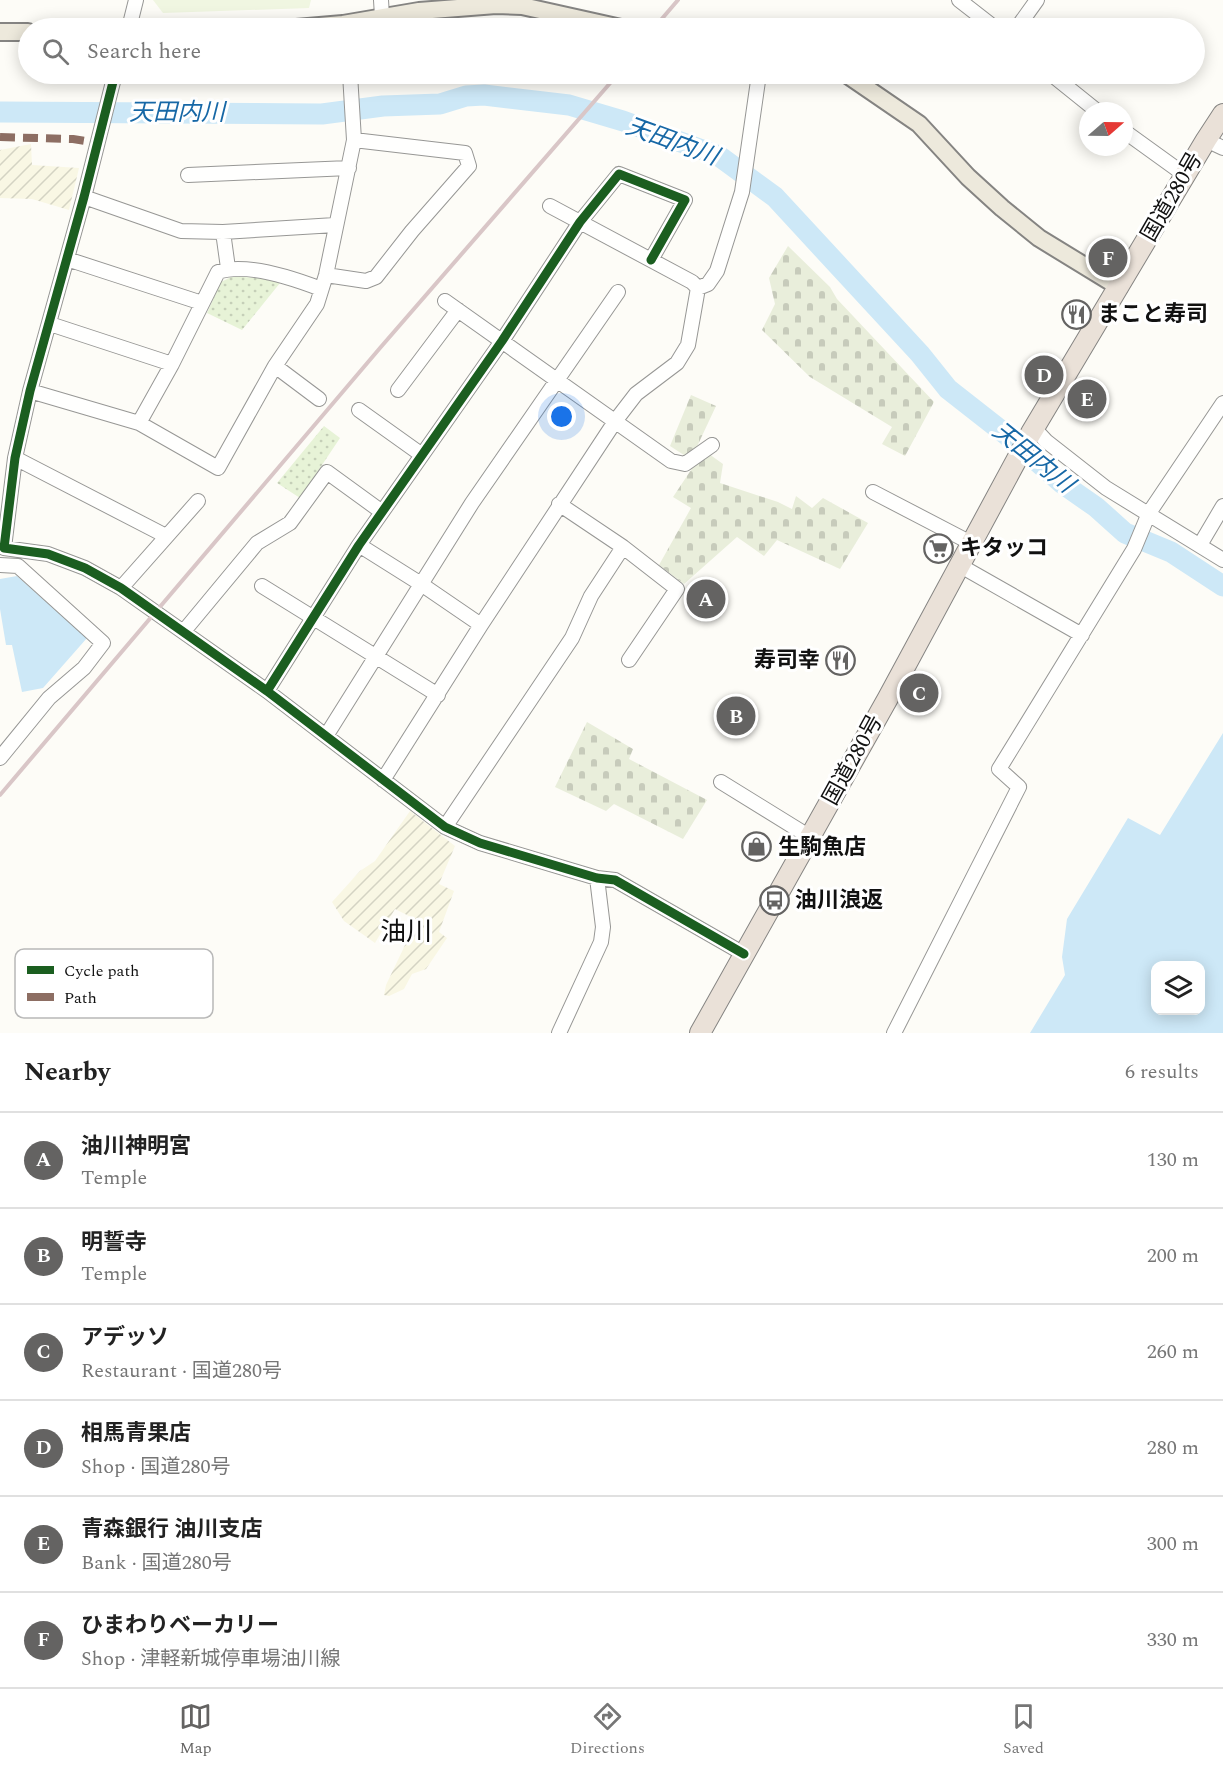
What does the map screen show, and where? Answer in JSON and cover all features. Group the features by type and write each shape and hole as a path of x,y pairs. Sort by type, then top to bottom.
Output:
{"highway":[{"name":"国道280号","path":"700,1033 888,698 1033,430 1185,175 1214,144 1223,114"}],"main road":[{"path":"361,18 382,8 455,4 545,5 588,18"},
{"path":"0,32 18,32"},
{"path":"862,84 919,124 968,177 1039,238 1119,287"}],"street":[{"path":"132,18 136,0"},
{"path":"959,0 982,18"},
{"path":"1024,18 1037,0"},
{"path":"112,84 50,324 30,391 15,458 4,548 48,554 85,568 121,588 267,691 445,827 480,843 597,878 615,880 744,954"},
{"path":"30,391 139,423 218,468 275,366 317,304 326,275 349,168 354,135 351,84"},
{"path":"698,288 708,284 717,271 742,192 758,84"},
{"path":"1063,84 1086,102"},
{"path":"326,275 366,281 376,277 412,231 470,166 465,153 354,135"},
{"path":"1133,137 1185,175"},
{"path":"188,176 349,168"},
{"path":"267,691 359,545 502,341 580,222 619,174 685,200 651,260"},
{"path":"84,197 180,231 223,232 335,225"},
{"path":"550,206 692,282 698,288"},
{"path":"223,232 228,268"},
{"path":"67,259 202,303"},
{"path":"139,423 172,364 218,272 228,268 284,275 321,289"},
{"path":"383,780 559,504 616,420 636,394 677,363 683,354 688,345 698,288"},
{"path":"326,736 472,503 618,292"},
{"path":"445,301 671,461 686,464 712,445"},
{"path":"398,390 458,310"},
{"path":"50,324 172,364"},
{"path":"275,366 319,399"},
{"path":"894,1033 1019,787 999,769 1134,549 1147,516 1223,403"},
{"path":"359,410 422,455"},
{"path":"1033,430 1147,516 1223,560"},
{"path":"15,458 166,536"},
{"path":"184,631 257,543 290,523 327,472 382,512"},
{"path":"873,492 971,543"},
{"path":"121,588 198,501"},
{"path":"559,504 623,547 677,589 629,660"},
{"path":"1200,545 1223,506"},
{"path":"359,545 422,584 481,625"},
{"path":"445,827 572,638 591,596 623,547"},
{"path":"0,565 18,566 103,642 84,668 49,698 0,758"},
{"path":"959,565 1082,635"},
{"path":"262,586 438,695"},
{"path":"720,782 810,837"},
{"path":"559,1033 601,942 603,927 597,878"}],"shaded area":[{"path":"31,144 32,165 79,168 69,210 32,199 0,198 0,150"},
{"path":"410,811 455,846 439,884 454,891 439,932 447,938 426,969 412,974 404,989 389,996 384,995 386,985 417,920 395,909 375,943 344,921 332,902 360,871 375,861"}],"green space":[{"path":"153,0 311,0 309,8 163,13"},
{"path":"788,246 830,287 837,299 934,402 905,456 882,444 892,427 810,377 762,330 775,304 769,278"},
{"path":"233,276 269,279 280,283 242,330 207,313 221,282"},
{"path":"691,395 716,406 694,453 687,457 670,446"},
{"path":"324,426 340,438 300,498 277,483"},
{"path":"709,454 723,464 720,483 778,502 792,509 796,496 812,508 823,498 868,523 840,569 777,540 764,556 737,537 684,584 659,565 691,508 673,497 697,461"},
{"path":"587,722 633,749 629,759 707,800 683,839 614,804 606,811 555,787"}],"water":[{"path":"17,576 87,638 43,688 22,692 12,645 6,645 0,609 0,579"},
{"path":"1223,733 1223,1033 1030,1033 1065,975 1062,957 1067,919 1128,818 1160,835"}],"waterway":[{"name":"天田内川","path":"0,112 322,114 383,106 440,104 466,96 484,95 569,105 623,121 719,156 775,197 920,354 948,389 1008,436 1063,484 1096,507 1125,533 1171,552 1223,586"}],"railway":[{"path":"663,18 678,0"},
{"path":"0,795 380,348 609,84"}],"marked path":[{"path":"0,137 73,139 97,143"}],"cycle path":[{"path":"112,84 84,197 30,391 15,458 4,548 48,554 85,568 121,588 267,691 445,827 480,843 597,878 615,880 744,954"},
{"path":"267,691 359,545 502,341 580,222 619,174 685,200 651,260"}],"place":[{"name":"ひまわりベーカリー","path":"1108,258"},
{"name":"まこと寿司","path":"1077,314"},
{"name":"相馬青果店","path":"1044,375"},
{"name":"青森銀行 油川支店","path":"1087,399"},
{"name":"キタッコ","path":"939,548"},
{"name":"油川神明宮","path":"706,599"},
{"name":"寿司幸","path":"841,660"},
{"name":"アデッソ","path":"919,693"},
{"name":"明誓寺","path":"736,716"},
{"name":"生駒魚店","path":"757,847"},
{"name":"油川浪返","path":"774,900"}],"district":[{"name":"油川","path":"406,932"}]}
